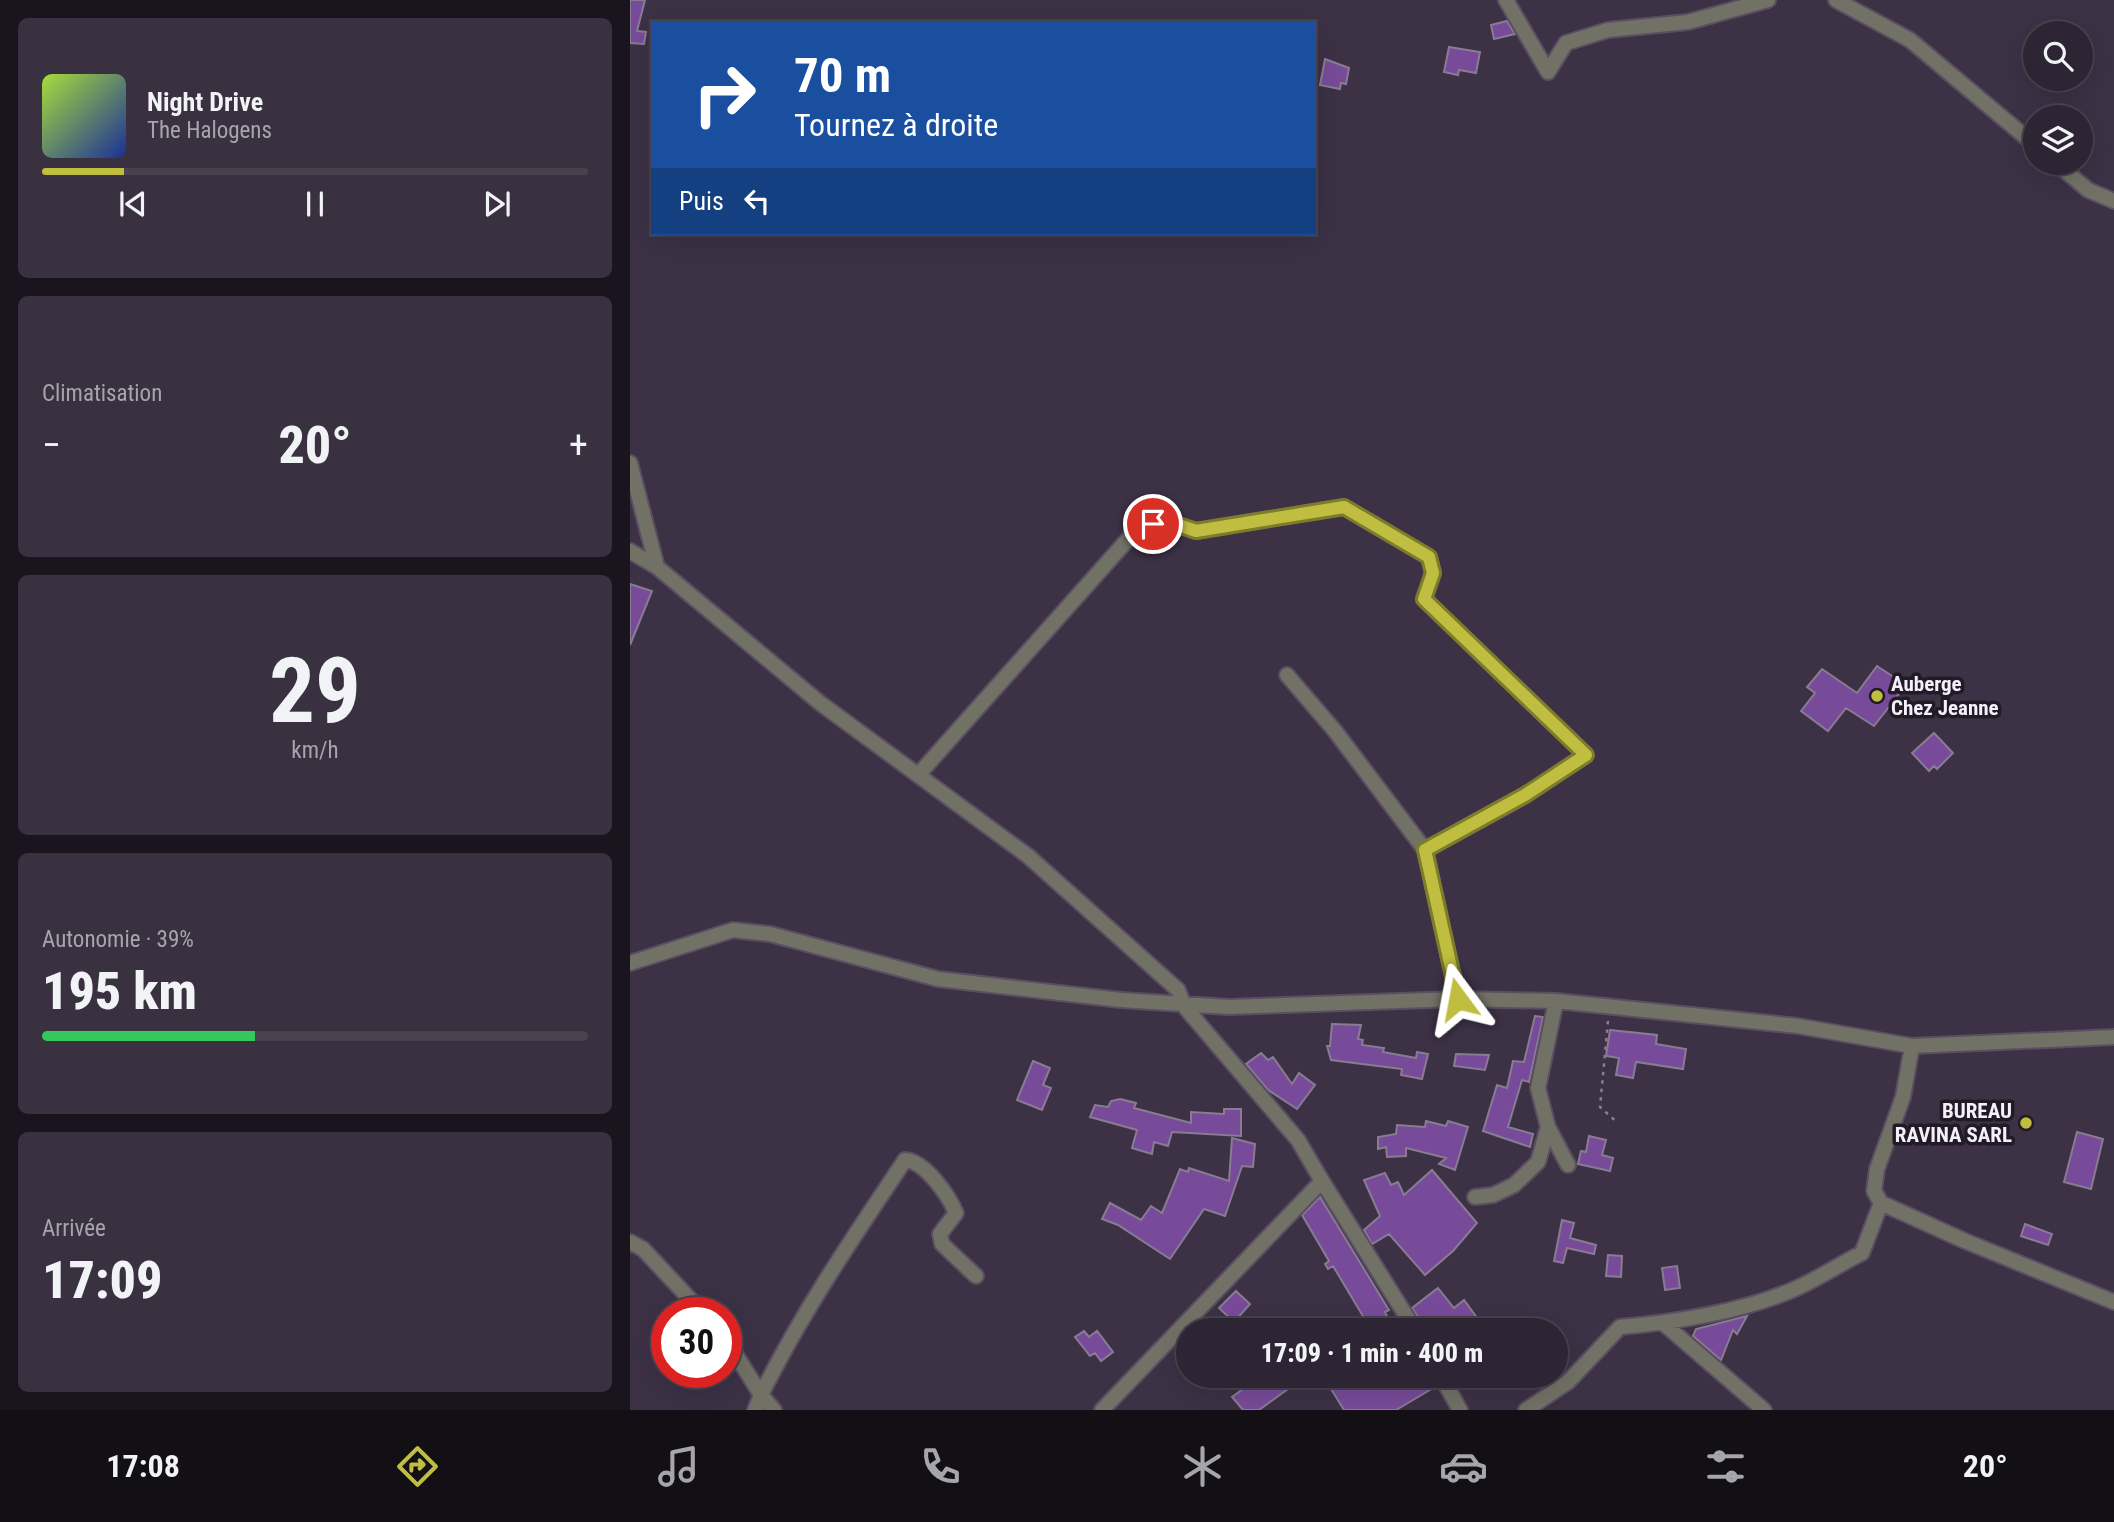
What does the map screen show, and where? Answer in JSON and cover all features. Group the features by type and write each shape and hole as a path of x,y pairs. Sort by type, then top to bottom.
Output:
{"street":[{"path":"1506,0 1548,72 1566,43 1608,30 1688,22 1768,0"},
{"path":"1836,0 1910,40 2023,135"},
{"path":"2070,175 2088,190 2114,201"},
{"path":"630,463 657,567"},
{"path":"918,775 1138,528 1167,521 1196,531 1344,507 1429,557 1433,573 1424,599 1586,755 1525,795 1425,850"},
{"path":"630,551 657,567 820,703 1028,856 1178,990 1184,1006 1298,1140 1408,1318"},
{"path":"1287,675 1335,731 1425,850 1458,999"},
{"path":"630,963 733,930 770,934 938,979 1184,1006 1229,1007 1458,999 1556,1001 1609,1004 1798,1026 1912,1046 2114,1037"},
{"path":"1556,1001 1538,1088 1548,1127 1568,1165"},
{"path":"1912,1046 1903,1097 1877,1169 1874,1191 1881,1203 1965,1241 2114,1302"},
{"path":"1475,1197 1493,1195 1514,1185 1538,1162 1548,1127"},
{"path":"755,1410 778,1361 868,1211 905,1160 911,1160 926,1172 952,1203 956,1213 940,1234 942,1244 976,1276"},
{"path":"1102,1410 1322,1181"},
{"path":"1526,1410 1568,1382 1620,1327 1663,1323 1720,1312 1790,1291 1862,1253 1881,1203"},
{"path":"630,1242 643,1249 688,1297"},
{"path":"1663,1323 1764,1410"},
{"path":"742,1365 774,1410"},
{"path":"1448,1388 1460,1410"}],"path":[{"path":"1609,1004 1600,1107 1618,1123"}],"building":[{"path":"630,0 645,0 637,31 646,32 644,44 630,43"},
{"path":"1507,21 1515,34 1494,39 1491,25"},
{"path":"1449,47 1480,52 1476,73 1459,70 1458,75 1444,72"},
{"path":"1325,59 1349,68 1346,84 1341,83 1340,89 1320,85"},
{"path":"630,584 652,591 630,645"},
{"path":"1877,666 1906,685 1874,726 1846,708 1828,731 1801,711 1815,693 1807,687 1822,669 1857,693"},
{"path":"1934,733 1953,753 1937,769 1934,766 1929,771 1912,753"},
{"path":"1535,1016 1543,1017 1529,1082 1522,1080 1508,1127 1533,1134 1530,1147 1483,1131 1497,1085 1507,1088 1513,1061 1524,1062"},
{"path":"1332,1024 1361,1025 1358,1039 1363,1040 1362,1045 1384,1048 1383,1052 1416,1058 1417,1052 1428,1054 1422,1079 1401,1075 1402,1069 1331,1060 1327,1046 1330,1046"},
{"path":"1610,1030 1657,1035 1656,1044 1686,1049 1683,1069 1636,1062 1633,1078 1616,1075 1619,1058 1606,1056"},
{"path":"1261,1053 1268,1060 1273,1057 1292,1084 1299,1073 1315,1085 1297,1109 1268,1090 1246,1064"},
{"path":"1456,1054 1489,1055 1485,1070 1454,1066"},
{"path":"1033,1061 1050,1068 1043,1085 1051,1088 1042,1110 1017,1100"},
{"path":"1120,1099 1136,1103 1134,1108 1191,1123 1191,1112 1224,1114 1224,1109 1241,1109 1241,1136 1172,1132 1168,1146 1154,1142 1152,1154 1132,1148 1137,1130 1090,1117 1095,1105 1108,1107 1111,1101"},
{"path":"1426,1121 1446,1126 1448,1121 1468,1127 1455,1170 1439,1164 1446,1158 1406,1148 1406,1156 1387,1157 1386,1147 1378,1149 1378,1137 1396,1134 1397,1125 1425,1127"},
{"path":"2077,1132 2103,1139 2091,1189 2064,1182"},
{"path":"1589,1136 1606,1140 1602,1155 1613,1158 1610,1171 1578,1164 1581,1151 1586,1152"},
{"path":"1232,1138 1255,1144 1253,1167 1242,1166 1225,1216 1204,1209 1170,1259 1118,1225 1102,1219 1110,1203 1141,1220 1151,1206 1162,1213 1180,1169 1188,1172 1189,1168 1229,1181"},
{"path":"1432,1170 1477,1223 1453,1251 1425,1275 1389,1234 1372,1244 1364,1230 1380,1216 1364,1180 1385,1173 1391,1185 1398,1182 1404,1195"},
{"path":"1320,1197 1389,1310 1385,1312 1388,1318 1364,1318 1333,1266 1328,1269 1325,1264 1329,1261 1302,1215"},
{"path":"1562,1220 1574,1223 1570,1238 1596,1245 1594,1254 1567,1248 1563,1263 1554,1261"},
{"path":"2025,1224 2052,1234 2048,1245 2021,1236"},
{"path":"1608,1255 1622,1256 1621,1277 1606,1276"},
{"path":"1677,1266 1680,1288 1665,1290 1662,1268"},
{"path":"1438,1288 1454,1308 1464,1300 1477,1318 1419,1318 1412,1308"},
{"path":"1236,1291 1250,1304 1238,1318 1230,1318 1219,1308"},
{"path":"1747,1316 1737,1334 1733,1330 1721,1360 1693,1336 1696,1329"},
{"path":"1084,1331 1089,1337 1097,1331 1113,1352 1101,1361 1095,1353 1090,1356 1075,1337"},
{"path":"1244,1388 1289,1388 1259,1410 1243,1410 1232,1397"},
{"path":"1330,1388 1433,1388 1396,1410 1344,1410"}],"place":[{"name":"Auberge Chez Jeanne","path":"1877,696"},
{"name":"BUREAU RAVINA SARL","path":"2026,1123"}],"route":[{"path":"1153,524 1167,521 1196,531 1344,507 1429,557 1433,573 1424,599 1586,755 1525,795 1425,850 1458,999"}]}
